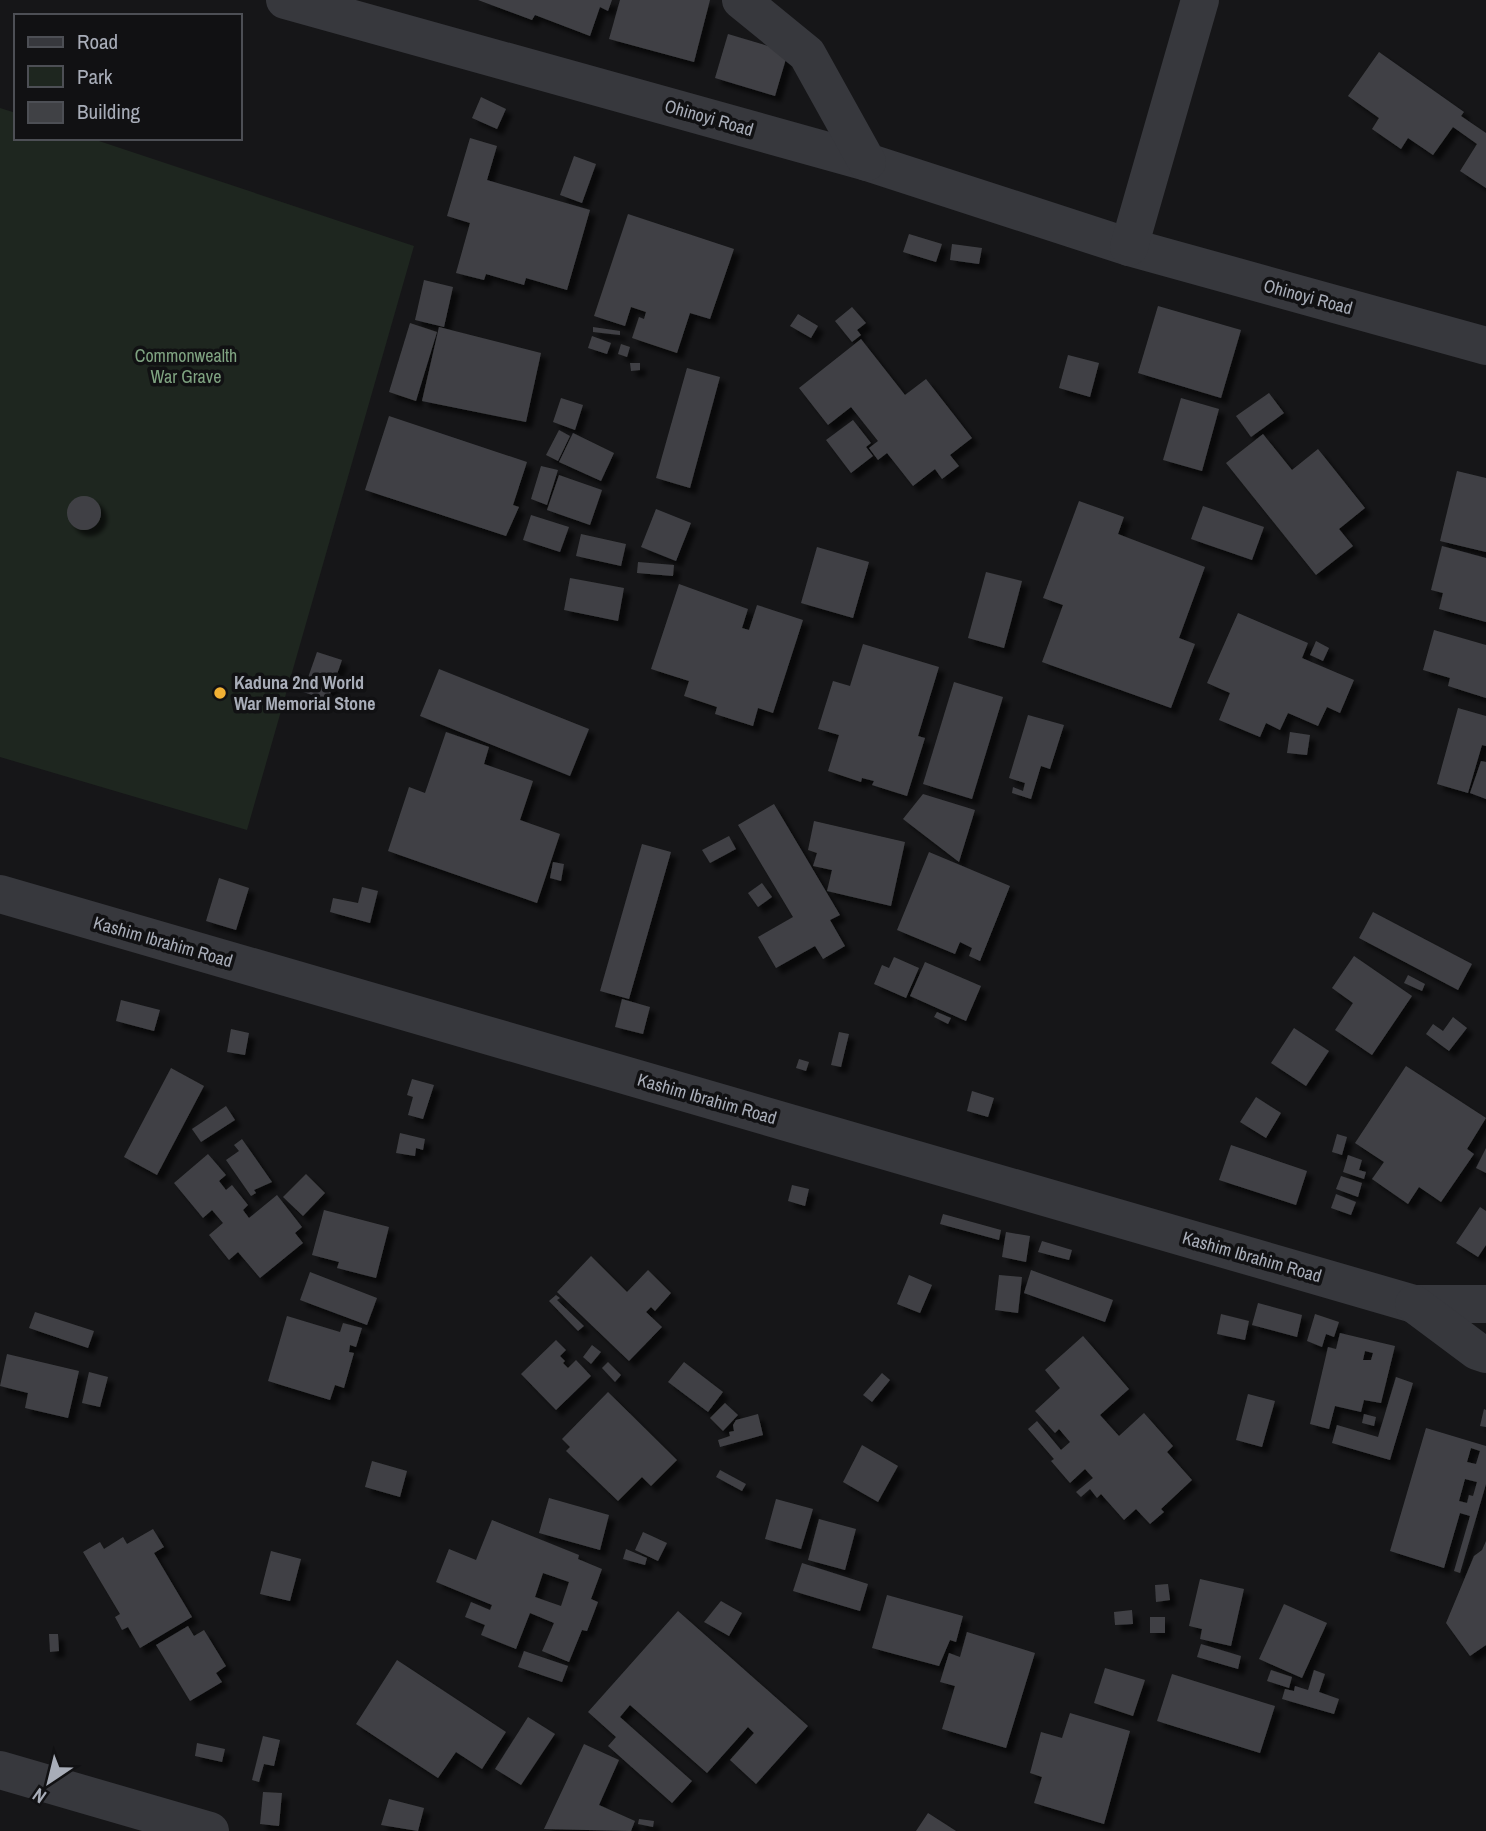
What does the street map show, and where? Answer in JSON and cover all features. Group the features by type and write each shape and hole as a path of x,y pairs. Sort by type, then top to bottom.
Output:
{"street":[{"name":"Ohinoyi Road","path":"285,0 867,162 1129,247 1486,346"},
{"path":"741,0 807,54 867,162"},
{"path":"1129,247 1200,0"},
{"name":"Kashim Ibrahim Road","path":"0,894 1414,1304 1486,1304"},
{"name":"Kashim Ibrahim Road","path":"1414,1304 1476,1351 1486,1354"},
{"path":"0,1770 211,1831"}],"green space":[{"name":"Commonwealth War Grave","path":"0,108 14,112 14,140 96,140 414,246 247,830 0,757"}],"building":[{"path":"478,0 612,0 608,11 600,7 590,36 535,15 532,20"},
{"path":"620,0 710,0 694,62 609,39"},
{"path":"728,34 788,52 775,96 715,78"},
{"path":"1379,52 1464,112 1461,116 1486,133 1486,188 1460,171 1477,144 1453,127 1433,155 1408,138 1401,149 1372,129 1379,118 1348,96"},
{"path":"481,97 506,109 497,129 472,118"},
{"path":"470,138 497,146 487,180 590,210 567,290 526,278 524,285 486,274 484,280 456,273 470,223 447,216"},
{"path":"574,156 596,164 582,203 560,195"},
{"path":"628,214 734,249 710,319 690,313 677,353 632,338 639,317 644,319 646,312 631,307 625,326 594,316"},
{"path":"909,234 942,244 936,262 903,252"},
{"path":"952,244 982,248 979,264 950,260"},
{"path":"424,280 453,287 444,327 415,320"},
{"path":"1158,306 1241,330 1221,398 1138,373"},
{"path":"852,307 866,323 857,330 861,335 852,342 835,321"},
{"path":"798,314 818,326 811,338 790,326"},
{"path":"410,323 437,332 416,401 389,392"},
{"path":"439,327 541,353 526,422 422,401"},
{"path":"593,327 620,331 620,335 593,332"},
{"path":"592,336 611,343 607,354 588,348"},
{"path":"861,339 905,395 926,379 972,438 950,455 959,466 942,479 935,469 913,486 887,453 878,460 869,448 878,441 851,407 828,425 799,388"},
{"path":"621,344 630,347 627,357 618,354"},
{"path":"1068,355 1099,363 1090,397 1059,388"},
{"path":"630,363 640,363 640,370 631,371"},
{"path":"687,368 720,377 690,488 656,478"},
{"path":"1269,393 1284,413 1251,437 1236,416"},
{"path":"561,398 583,405 575,430 553,422"},
{"path":"1181,398 1219,409 1202,471 1163,460"},
{"path":"389,416 527,462 513,505 519,507 506,536 365,490"},
{"path":"853,420 871,443 866,447 873,456 851,473 826,440"},
{"path":"559,430 570,436 558,461 546,455"},
{"path":"573,433 614,453 601,481 559,462"},
{"path":"1263,434 1292,470 1318,449 1365,508 1339,529 1353,546 1316,575 1226,463"},
{"path":"541,466 558,470 547,505 531,499"},
{"path":"1457,471 1486,478 1486,552 1440,541"},
{"path":"559,475 602,490 590,525 547,510"},
{"path":"84,496 96,501 101,513 96,525 84,530 72,525 67,513 72,501"},
{"path":"1079,501 1124,517 1118,534 1205,567 1179,638 1195,644 1171,708 1042,662 1063,605 1043,598"},
{"path":"1203,506 1264,527 1252,560 1191,539"},
{"path":"656,509 691,523 676,561 641,547"},
{"path":"531,515 569,527 560,552 523,540"},
{"path":"581,534 626,544 621,566 576,556"},
{"path":"1442,546 1486,558 1486,622 1439,609 1443,593 1431,590"},
{"path":"817,547 869,562 853,618 801,603"},
{"path":"638,562 674,565 673,576 637,573"},
{"path":"986,572 1022,581 1004,648 968,638"},
{"path":"570,578 624,588 618,621 564,610"},
{"path":"679,584 748,609 742,628 749,630 757,605 803,620 773,713 758,708 753,726 715,714 717,707 684,696 689,681 651,669"},
{"path":"1238,613 1308,643 1302,658 1354,680 1340,713 1327,707 1318,726 1288,713 1280,730 1266,723 1260,737 1219,720 1230,693 1207,683"},
{"path":"1434,630 1486,645 1486,698 1448,686 1450,678 1423,670"},
{"path":"1316,641 1329,648 1323,661 1310,655"},
{"path":"863,644 939,667 918,736 925,738 907,796 872,785 874,781 862,778 861,782 828,771 839,735 818,729 833,681 850,686"},
{"path":"317,652 342,660 328,700 303,692"},
{"path":"439,669 589,729 570,776 420,716"},
{"path":"954,682 1003,697 972,799 923,784"},
{"path":"1458,708 1486,716 1486,746 1482,745 1468,793 1437,784"},
{"path":"1028,715 1064,725 1050,769 1041,766 1031,799 1012,793 1013,787 1023,791 1025,783 1009,778"},
{"path":"446,732 489,747 484,764 533,781 520,820 560,834 537,903 388,851 409,787 425,793"},
{"path":"1290,732 1310,735 1307,755 1287,753"},
{"path":"1481,761 1486,762 1486,799 1470,793"},
{"path":"923,794 975,810 959,862 903,819"},
{"path":"774,804 840,915 830,920 845,946 823,959 815,946 776,968 758,937 793,917 738,825"},
{"path":"814,821 905,842 891,906 827,891 832,870 813,866 817,853 808,850"},
{"path":"729,836 736,849 710,863 702,850"},
{"path":"642,844 671,852 629,999 600,991"},
{"path":"929,852 1010,886 980,961 969,956 972,948 960,942 955,954 897,930"},
{"path":"553,862 564,864 561,881 550,878"},
{"path":"219,878 249,888 236,930 206,921"},
{"path":"762,883 772,897 758,907 748,893"},
{"path":"362,887 378,891 370,923 330,912 333,898 358,903"},
{"path":"1373,912 1472,964 1458,990 1359,938"},
{"path":"1354,956 1412,996 1372,1055 1335,1030 1353,1003 1332,988"},
{"path":"894,957 919,968 906,998 874,984 882,965 889,968"},
{"path":"925,962 981,986 966,1021 910,996"},
{"path":"1408,975 1425,984 1422,991 1404,983"},
{"path":"622,999 650,1007 643,1034 615,1027"},
{"path":"121,1000 160,1010 154,1031 116,1021"},
{"path":"937,1012 951,1018 948,1024 934,1017"},
{"path":"1453,1017 1467,1028 1449,1051 1426,1034 1433,1024 1443,1031"},
{"path":"1294,1028 1329,1051 1306,1086 1271,1063"},
{"path":"231,1029 249,1033 245,1055 227,1052"},
{"path":"839,1032 849,1034 841,1067 831,1065"},
{"path":"799,1059 809,1062 806,1071 796,1068"},
{"path":"1406,1066 1486,1118 1467,1149 1474,1154 1441,1202 1419,1187 1408,1204 1372,1179 1384,1162 1355,1143"},
{"path":"171,1068 204,1086 157,1175 124,1157"},
{"path":"412,1079 434,1085 423,1119 408,1115 413,1097 407,1095"},
{"path":"972,1091 994,1098 988,1117 967,1111"},
{"path":"1256,1097 1281,1113 1266,1138 1240,1122"},
{"path":"226,1106 235,1120 201,1142 192,1129"},
{"path":"400,1133 425,1139 423,1150 416,1148 415,1156 396,1153"},
{"path":"1337,1134 1347,1137 1342,1155 1332,1152"},
{"path":"242,1139 272,1182 254,1190 256,1193 251,1196 226,1160 239,1151 234,1145"},
{"path":"1231,1145 1307,1171 1296,1205 1219,1180"},
{"path":"1486,1148 1486,1173 1476,1168"},
{"path":"208,1154 226,1175 219,1181 226,1190 232,1185 248,1205 243,1210 249,1218 277,1195 302,1227 295,1233 303,1243 260,1278 238,1252 229,1260 209,1235 223,1223 212,1210 203,1218 174,1183"},
{"path":"1348,1155 1362,1160 1359,1170 1366,1172 1364,1179 1343,1172"},
{"path":"306,1174 325,1193 303,1216 283,1197"},
{"path":"1341,1176 1362,1183 1358,1197 1336,1189"},
{"path":"792,1185 809,1189 805,1206 788,1201"},
{"path":"1336,1194 1356,1202 1351,1215 1331,1208"},
{"path":"1480,1207 1486,1211 1486,1245 1478,1257 1456,1243"},
{"path":"324,1210 389,1227 376,1278 337,1268 339,1262 312,1255"},
{"path":"943,1214 1001,1230 999,1240 940,1224"},
{"path":"1006,1232 1030,1236 1026,1262 1002,1257"},
{"path":"1042,1241 1072,1250 1069,1260 1038,1252"},
{"path":"591,1256 627,1292 648,1270 671,1293 655,1311 651,1307 646,1312 662,1327 629,1361 557,1292"},
{"path":"1031,1270 1113,1300 1105,1322 1024,1293"},
{"path":"310,1272 377,1298 367,1325 300,1300"},
{"path":"909,1275 932,1285 920,1313 897,1304"},
{"path":"999,1275 1022,1277 1018,1313 995,1310"},
{"path":"556,1295 560,1298 557,1300 584,1326 578,1331 549,1301"},
{"path":"1258,1303 1302,1315 1297,1337 1252,1325"},
{"path":"35,1312 94,1331 88,1348 29,1328"},
{"path":"1221,1314 1249,1321 1245,1340 1217,1334"},
{"path":"1315,1314 1339,1322 1334,1337 1326,1334 1322,1347 1307,1341"},
{"path":"287,1316 340,1332 343,1323 362,1328 356,1347 350,1345 349,1352 354,1353 344,1388 335,1385 330,1400 268,1381"},
{"path":"1340,1333 1395,1346 1381,1403 1364,1400 1361,1412 1335,1406 1329,1429 1310,1424 1328,1347 1336,1349","holes":["1365,1351 1373,1353 1371,1360 1363,1360"]},
{"path":"1083,1336 1129,1389 1100,1415 1119,1436 1144,1413 1173,1446 1167,1452 1192,1480 1161,1509 1164,1512 1150,1524 1136,1509 1124,1520 1101,1494 1097,1498 1090,1489 1081,1497 1076,1492 1093,1478 1085,1469 1070,1483 1051,1461 1054,1459 1028,1429 1037,1421 1061,1450 1070,1442 1059,1429 1055,1433 1035,1411 1060,1388 1045,1370"},
{"path":"556,1340 566,1350 560,1356 565,1361 563,1363 568,1368 576,1360 591,1376 556,1410 521,1374"},
{"path":"592,1345 601,1352 591,1364 583,1357"},
{"path":"7,1354 79,1371 68,1418 25,1408 28,1393 0,1386"},
{"path":"608,1362 621,1375 615,1382 602,1368"},
{"path":"684,1362 723,1392 708,1412 668,1382"},
{"path":"89,1372 108,1377 100,1407 82,1403"},
{"path":"882,1373 890,1380 872,1402 863,1395"},
{"path":"1396,1377 1413,1383 1390,1460 1332,1443 1337,1425 1378,1437"},
{"path":"608,1392 677,1460 651,1486 642,1477 618,1501 566,1451 570,1447 562,1439"},
{"path":"1248,1394 1275,1401 1262,1447 1236,1440"},
{"path":"725,1403 738,1415 723,1431 710,1418"},
{"path":"1484,1409 1486,1410 1486,1427 1480,1426"},
{"path":"758,1414 763,1435 720,1447 718,1440 730,1436 729,1432 734,1431 736,1420"},
{"path":"1364,1414 1376,1417 1374,1426 1362,1423"},
{"path":"1426,1428 1486,1446 1486,1484 1460,1573 1454,1571 1470,1516 1460,1513 1444,1568 1390,1551","holes":["1471,1448 1480,1451 1476,1464 1467,1462","1465,1479 1477,1482 1473,1496 1469,1495 1467,1503 1459,1501"]},
{"path":"862,1445 898,1466 878,1502 843,1482"},
{"path":"372,1461 407,1471 400,1497 365,1487"},
{"path":"720,1470 746,1484 742,1491 716,1477"},
{"path":"549,1498 609,1515 600,1550 539,1533"},
{"path":"776,1499 813,1509 801,1549 765,1539"},
{"path":"819,1519 856,1529 845,1570 808,1560"},
{"path":"492,1520 579,1555 578,1559 602,1569 591,1599 598,1602 587,1631 582,1630 569,1662 542,1651 554,1623 530,1613 516,1649 481,1635 485,1625 465,1617 471,1602 490,1610 492,1605 436,1582 449,1549 476,1560","holes":["543,1573 569,1582 561,1606 535,1597"]},
{"path":"153,1529 164,1547 154,1553 192,1617 140,1648 128,1627 122,1630 115,1617 120,1614 83,1552 100,1542 104,1549 123,1537 127,1544"},
{"path":"643,1532 667,1543 658,1561 635,1550"},
{"path":"1486,1541 1486,1645 1470,1656 1446,1623 1474,1556 1482,1550"},
{"path":"626,1549 647,1558 645,1565 623,1559"},
{"path":"271,1551 301,1559 290,1601 260,1594"},
{"path":"802,1563 868,1584 860,1611 793,1591"},
{"path":"1200,1579 1244,1589 1231,1646 1200,1639 1202,1629 1189,1626"},
{"path":"1168,1584 1170,1600 1156,1602 1155,1585"},
{"path":"887,1595 963,1616 956,1642 950,1640 939,1666 872,1648"},
{"path":"721,1601 742,1613 729,1636 704,1622"},
{"path":"1284,1604 1327,1623 1302,1678 1259,1659"},
{"path":"1132,1610 1133,1624 1115,1625 1114,1612"},
{"path":"678,1611 808,1726 756,1784 730,1760 754,1733 748,1727 707,1773 630,1705 620,1717 692,1781 672,1803 608,1746 616,1737 588,1712"},
{"path":"1150,1617 1165,1617 1165,1633 1150,1633"},
{"path":"188,1626 194,1636 204,1630 226,1666 216,1673 222,1682 190,1701 156,1645"},
{"path":"967,1632 1035,1653 1006,1748 942,1729 955,1686 940,1682 949,1653 960,1657"},
{"path":"49,1634 58,1634 59,1651 50,1652"},
{"path":"1201,1644 1241,1656 1238,1669 1197,1657"},
{"path":"524,1651 568,1666 562,1682 518,1667"},
{"path":"397,1660 506,1732 482,1769 456,1752 438,1778 356,1724"},
{"path":"1105,1668 1145,1680 1133,1716 1094,1703"},
{"path":"1271,1670 1292,1677 1289,1688 1267,1681"},
{"path":"1314,1670 1325,1674 1319,1692 1339,1699 1334,1714 1282,1699 1285,1689 1294,1691 1295,1686 1308,1690"},
{"path":"1172,1674 1275,1706 1260,1753 1157,1721"},
{"path":"1070,1713 1130,1731 1104,1824 1034,1803 1042,1777 1030,1773 1041,1732 1062,1738"},
{"path":"528,1717 555,1734 521,1785 495,1769"},
{"path":"263,1736 280,1740 274,1766 264,1764 259,1782 252,1780"},
{"path":"197,1743 225,1749 222,1762 195,1756"},
{"path":"584,1744 619,1760 599,1805 635,1821 631,1831 544,1829"},
{"path":"263,1792 282,1793 279,1826 260,1824"},
{"path":"389,1799 424,1808 418,1831 381,1825"},
{"path":"928,1813 956,1831 916,1831"},
{"path":"639,1819 654,1821 653,1827 638,1824"}],"place":[{"name":"Kaduna 2nd World War Memorial Stone","path":"220,693"}]}
